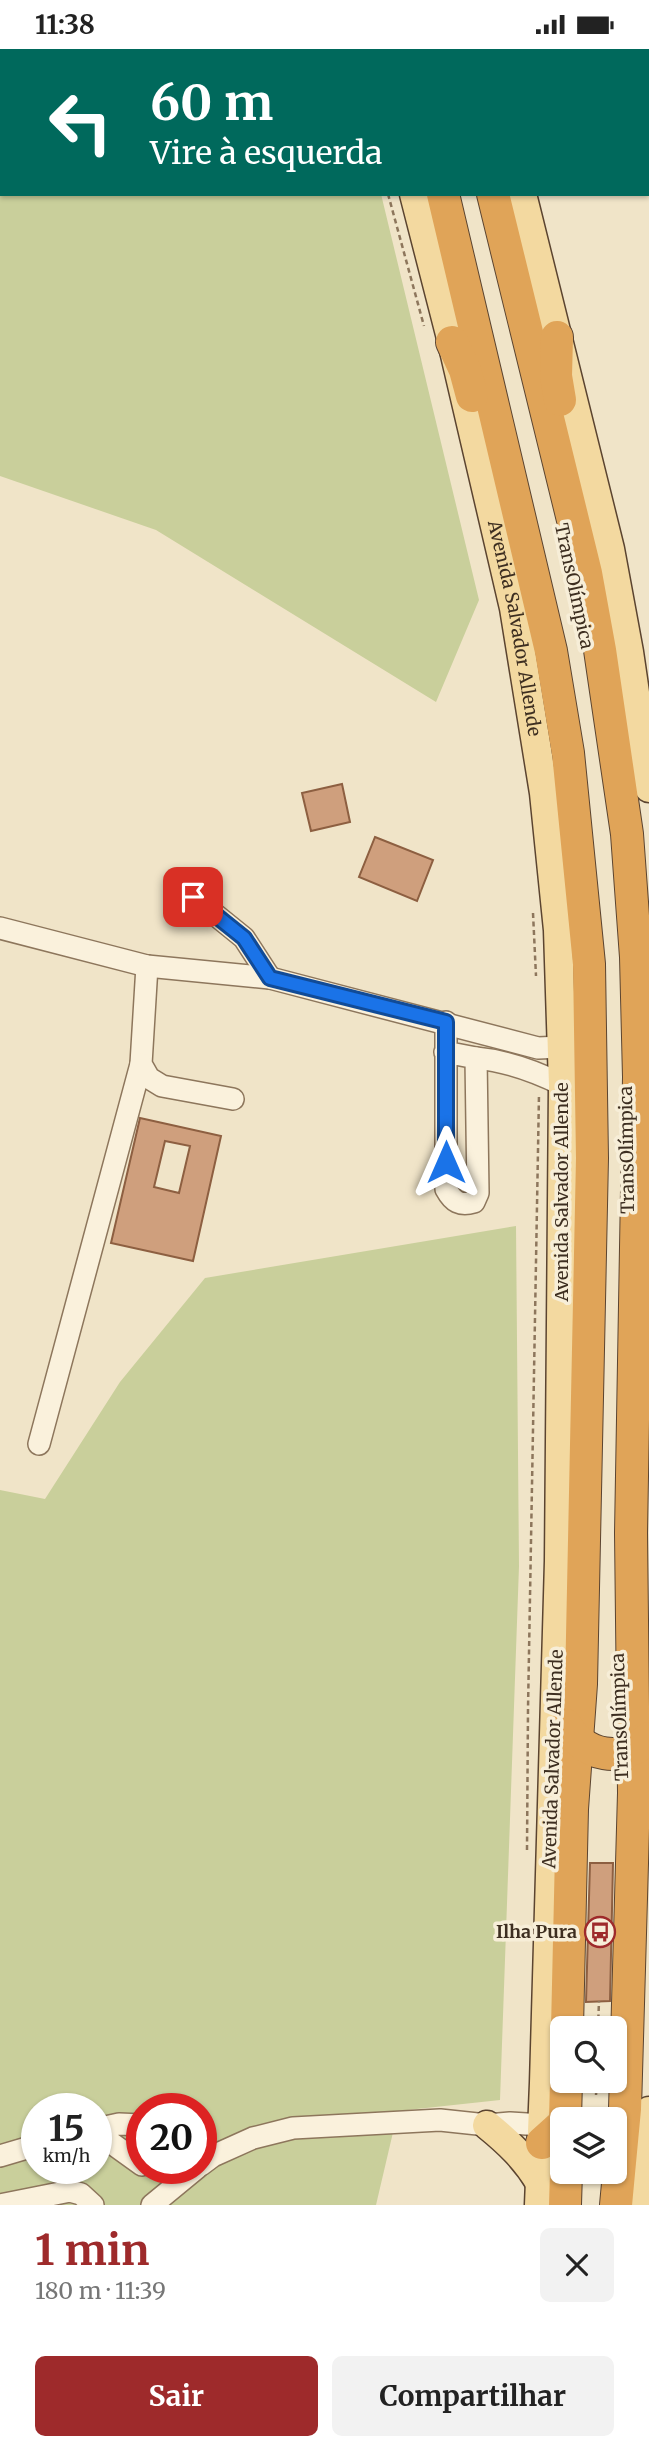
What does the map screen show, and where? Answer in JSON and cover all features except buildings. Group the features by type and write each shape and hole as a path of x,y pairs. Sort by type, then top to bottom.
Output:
{"highway":[{"name":"Avenida Salvador Allende","path":"443,196 551,651 568,753 588,950 591,1197 580,1683 582,1744 572,1809 567,2016"},
{"name":"Avenida Salvador Allende","path":"494,196 586,573 627,834 636,957 639,1104 631,1533 635,1747 633,1872 587,2107"},
{"path":"557,337 556,376 590,559 586,573"},
{"path":"452,342 465,370 539,636 551,651"},
{"path":"559,1561 568,1581 564,1719 582,1744 602,1754 635,1747"},
{"path":"627,2158 632,2160 636,2169 633,2205"},
{"name":"Avenida Salvador Allende","path":"565,2205 570,2184"},
{"name":"Avenida Salvador Allende","path":"605,2184 616,2205"}],"main road":[{"name":"Avenida Salvador Allende","path":"415,196 452,342 514,608 535,727 558,930 564,1085 559,1561 580,2107"},
{"path":"522,196 610,549 629,652 649,788"},
{"path":"487,2125 516,2150 531,2168 550,2156"},
{"name":"Avenida Salvador Allende","path":"624,2184 643,2205"}],"lane":[{"name":"TransOlímpica","path":"457,196 534,511 566,658 598,916 604,1030 605,1208 597,1593 593,1686 582,1744 584,1784 579,2016"},
{"name":"TransOlímpica","path":"481,196 573,578 588,653 614,837 625,992 628,1214 617,1678 635,1747"},
{"path":"176,883 244,938 270,978"},
{"path":"0,928 147,966 270,978 538,1048 562,1047"},
{"path":"39,1444 141,1064 147,966"},
{"path":"446,1022 446,1189 452,1199 464,1205 474,1202 478,1193 476,1058"},
{"path":"445,1052 500,1060 536,1071 564,1085"},
{"path":"141,1064 149,1078 162,1086 233,1099"},
{"path":"217,2155 253,2138 293,2128 440,2120 487,2125 519,2141 550,2138"},
{"path":"0,2156 21,2150"},
{"path":"167,2184 172,2188"},
{"path":"152,2205 177,2184"},
{"path":"579,2205 580,2184"},
{"path":"597,2184 604,2205"},
{"path":"0,2205 71,2192 81,2194 93,2205"}],"path":[{"path":"389,196 424,326"},
{"path":"532,904 537,988"},
{"path":"527,1860 540,1083 536,1071"},
{"path":"598,2016 599,2001"}],"green space":[{"path":"0,196 381,196 479,600 436,702 156,530 0,476"},
{"path":"516,1226 519,1566 500,2100 398,2111 376,2205 0,2205 0,1490 45,1499 120,1382 205,1278"}],"place":[{"name":"Ilha Pura","path":"600,1932"}],"route":[{"path":"193,897 244,938 270,978 446,1022 446,1162"}]}
